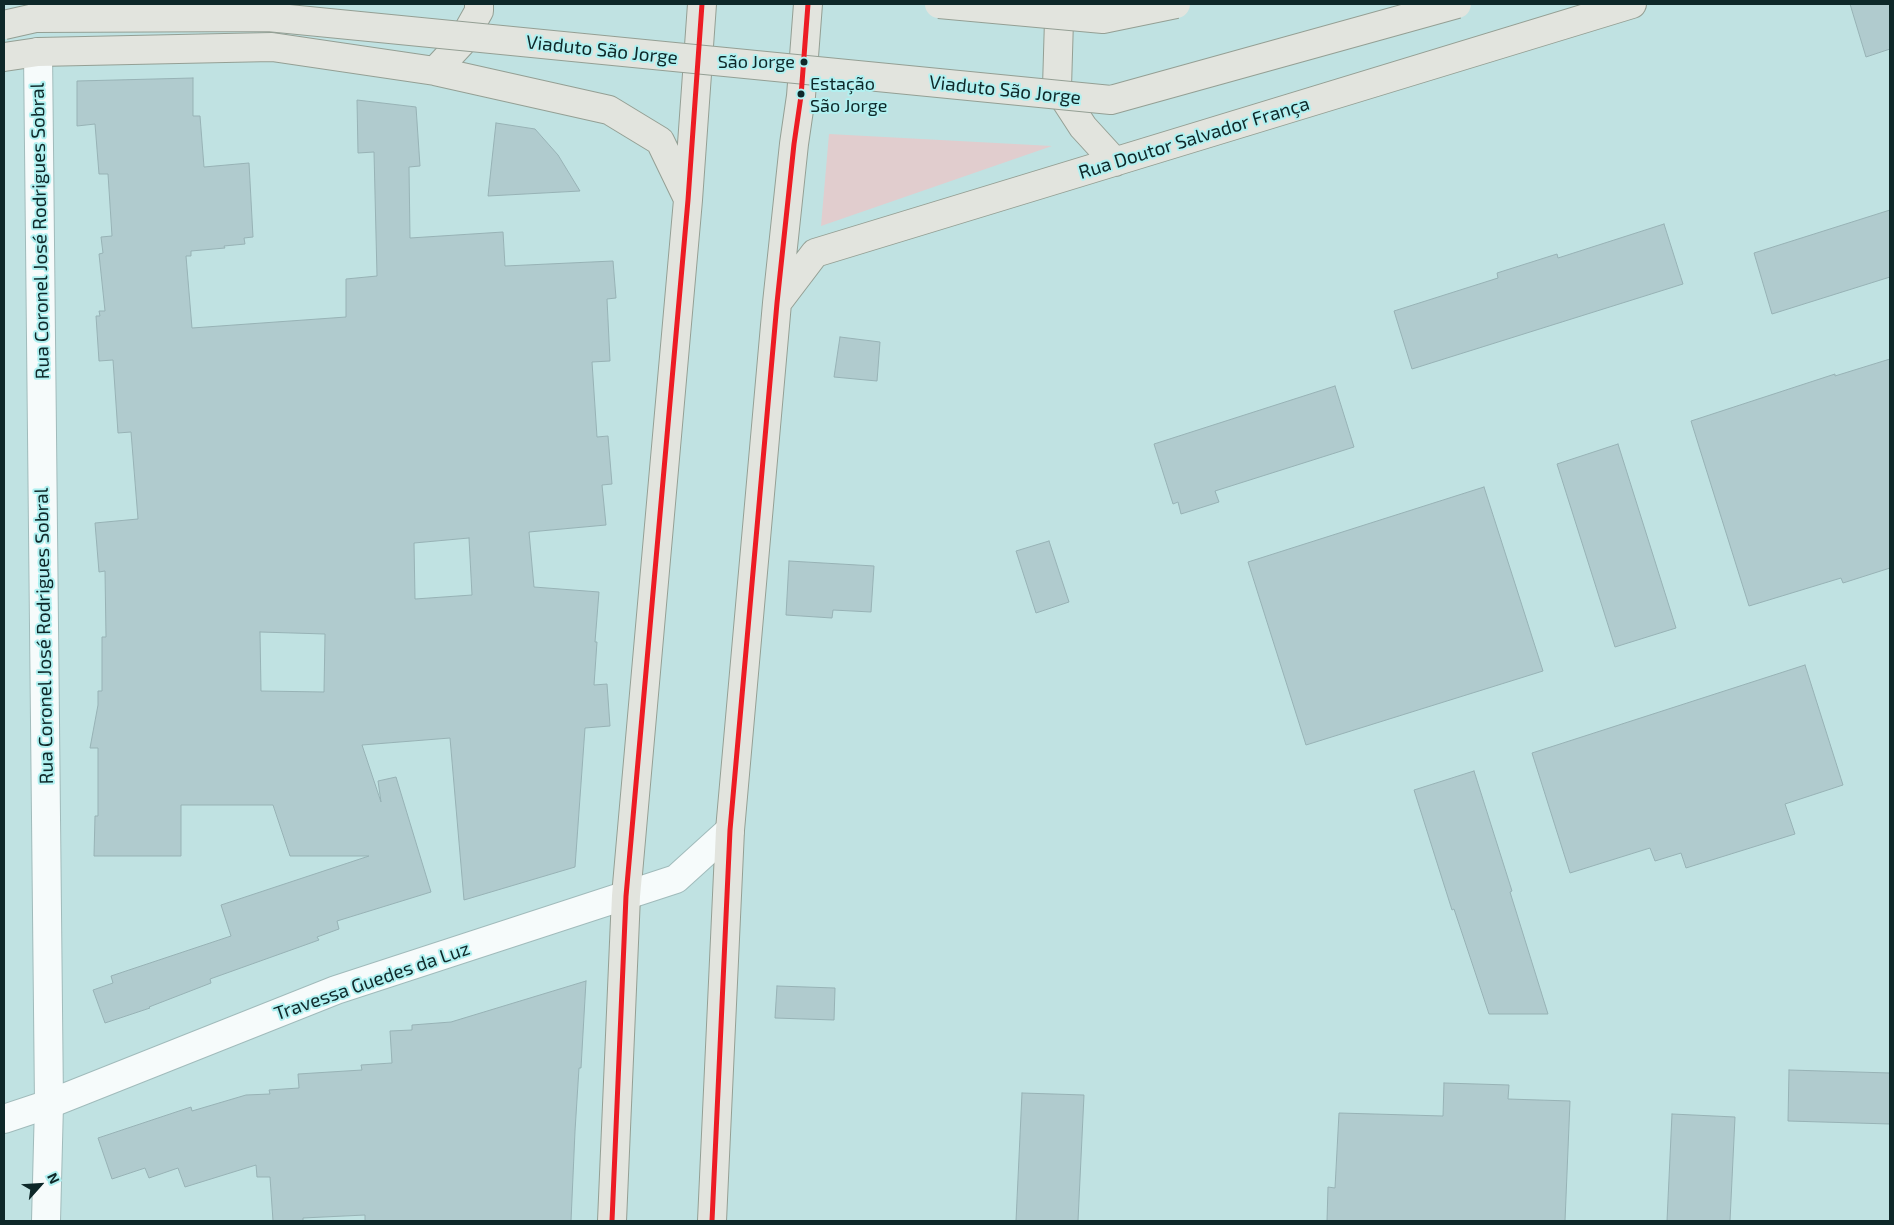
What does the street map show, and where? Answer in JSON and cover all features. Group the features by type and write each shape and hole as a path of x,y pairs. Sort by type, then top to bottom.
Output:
{"main road":[{"path":"435,71 461,43 479,10 479,4"},
{"path":"612,1221 626,896 688,200 702,4"},
{"path":"712,1221 730,830 777,303 801,96 808,4"},
{"path":"939,4 1103,18 1176,4"},
{"path":"1067,4 1059,20 1057,87 1083,127 1115,162"},
{"name":"Viaduto São Jorge","path":"4,25 35,18 268,16 1111,100 1457,4"},
{"name":"Rua Doutor Salvador França","path":"777,303 815,253 1632,4"},
{"path":"4,57 38,52 272,47 435,71 608,110 660,141 688,200"}],"street":[{"name":"Rua Coronel José Rodrigues Sobral","path":"38,52 49,1104 46,1221"},
{"name":"Travessa Guedes da Luz","path":"4,1119 49,1104 336,990 676,879 730,830"}],"shaded area":[{"path":"829,134 1052,146 821,226"}],"building":[{"path":"1850,4 1890,4 1890,49 1866,57"},
{"path":"193,78 193,116 200,116 204,167 249,163 253,237 244,238 245,244 191,251 191,256 186,256 192,328 346,317 346,279 377,276 374,152 358,153 357,100 416,107 420,166 409,167 410,238 503,232 505,266 613,261 616,298 607,299 610,361 592,362 597,437 608,436 612,484 602,485 606,525 529,532 534,587 599,592 594,685 607,684 610,726 585,728 575,867 464,900 450,738 362,745 381,802 378,781 396,777 431,892 337,921 339,929 317,937 319,940 210,979 211,983 150,1008 105,1023 93,990 113,983 111,976 231,936 221,905 369,856 290,856 273,805 181,805 181,856 94,856 95,816 98,816 98,748 90,748 98,705 98,691 102,691 102,637 106,637 105,571 99,572 95,523 138,519 131,432 118,433 113,360 99,361 96,316 100,316 99,311 105,311 99,254 103,253 101,237 112,236 108,174 99,174 95,124 77,126 77,81","holes":["469,538 472,595 415,599 414,543","260,632 325,634 324,692 261,691"]},
{"path":"496,123 535,129 558,155 580,191 488,196"},
{"path":"1890,210 1890,277 1772,314 1754,253"},
{"path":"1664,224 1683,284 1412,369 1394,311 1498,278 1497,273 1557,254 1558,258"},
{"path":"840,337 880,342 877,381 834,377"},
{"path":"1890,359 1890,568 1843,583 1841,578 1749,606 1691,421 1835,374 1835,376"},
{"path":"1335,386 1354,447 1215,491 1219,502 1181,514 1178,502 1173,504 1154,444"},
{"path":"1618,444 1676,628 1615,647 1557,464"},
{"path":"1484,487 1543,671 1306,745 1248,562"},
{"path":"1049,541 1069,602 1036,613 1016,551"},
{"path":"789,561 874,566 871,612 833,610 832,618 786,615"},
{"path":"1805,665 1843,785 1785,804 1795,834 1686,868 1681,853 1655,861 1650,848 1570,873 1532,753"},
{"path":"1474,771 1548,1014 1489,1014 1454,909 1452,910 1414,790"},
{"path":"586,981 575,1131 571,1221 365,1221 365,1215 303,1218 303,1221 273,1221 270,1177 257,1177 256,1165 185,1187 178,1168 149,1178 145,1168 112,1179 98,1138 191,1107 192,1111 246,1095 270,1094 269,1090 299,1088 298,1074 362,1070 361,1065 392,1063 390,1031 412,1030 412,1025 451,1022"},
{"path":"777,986 835,988 834,1020 775,1018"},
{"path":"1789,1070 1890,1073 1890,1124 1788,1121"},
{"path":"1444,1083 1509,1085 1508,1099 1570,1101 1565,1221 1327,1221 1328,1187 1335,1188 1339,1113 1443,1116"},
{"path":"1022,1093 1084,1095 1078,1221 1016,1221"},
{"path":"1672,1114 1735,1117 1730,1221 1667,1221"}],"transit line":[{"path":"612,1221 626,896 688,200 702,4"},
{"path":"712,1221 730,830 777,303 801,96 808,4"}],"place":[{"name":"São Jorge","path":"804,62"},
{"name":"Estação São Jorge","path":"801,94"}]}
